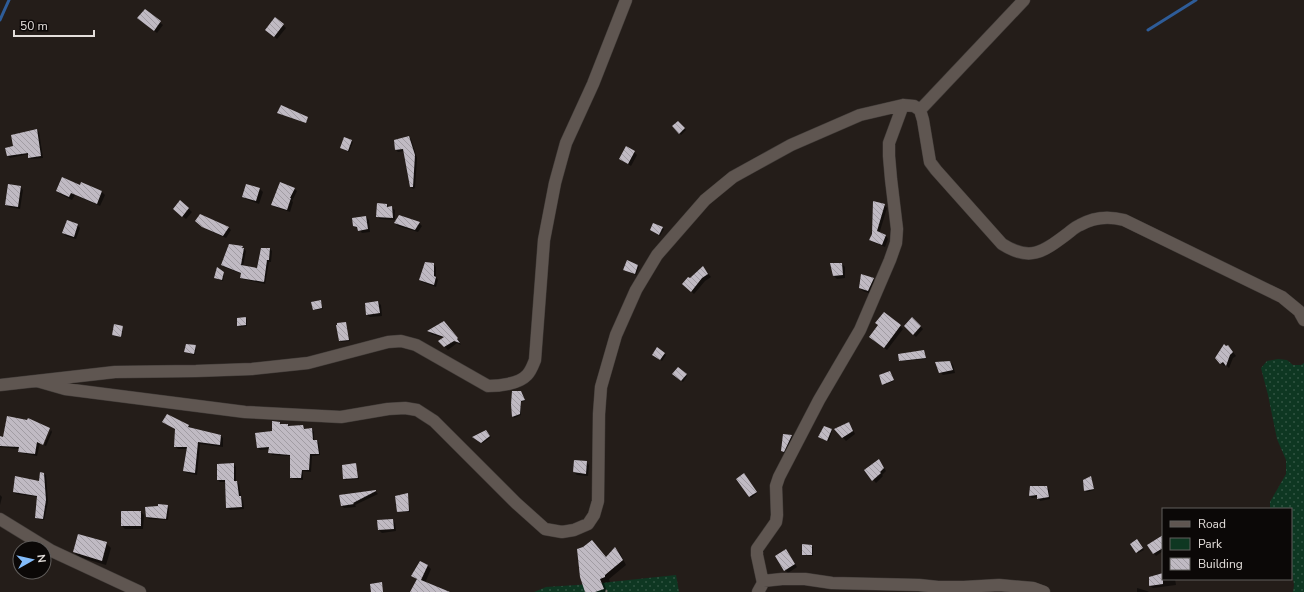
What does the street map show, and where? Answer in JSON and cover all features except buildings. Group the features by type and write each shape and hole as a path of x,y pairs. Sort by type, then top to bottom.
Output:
{"street":[{"path":"0,385 115,372 196,372 252,369 300,364 388,342 400,341 416,345 488,386 500,386 515,382 527,375 535,360 544,240 555,183 566,143 593,84 626,0"},
{"path":"920,110 1024,0"},
{"path":"37,381 66,389 245,412 341,416 388,409 405,408 417,410 434,421 516,503 545,529 562,532 574,530 588,524 594,515 598,501 599,414 601,388 616,336 636,290 657,255 705,200 733,177 791,145 860,115 903,106 914,106 920,110 930,162 1002,244 1011,250 1029,254 1040,252 1080,225 1095,218 1113,217 1124,220 1282,297 1300,311 1304,320"},
{"path":"903,106 889,143 891,179 897,228 896,243 860,330 819,400 779,477 776,486 776,522 757,549 760,586 782,579 805,579 832,583 918,585 938,587 999,585 1033,588 1044,592"},
{"path":"0,518 52,551 140,592"}],"green space":[{"path":"1278,359 1287,360 1293,365 1301,365 1304,363 1304,592 1293,592 1292,508 1270,508 1270,502 1286,474 1286,460 1277,439 1261,368 1267,361"},
{"path":"676,575 679,592 534,592 546,587"}],"waterway":[{"path":"0,20 9,0"},
{"path":"1148,30 1196,0"}]}
